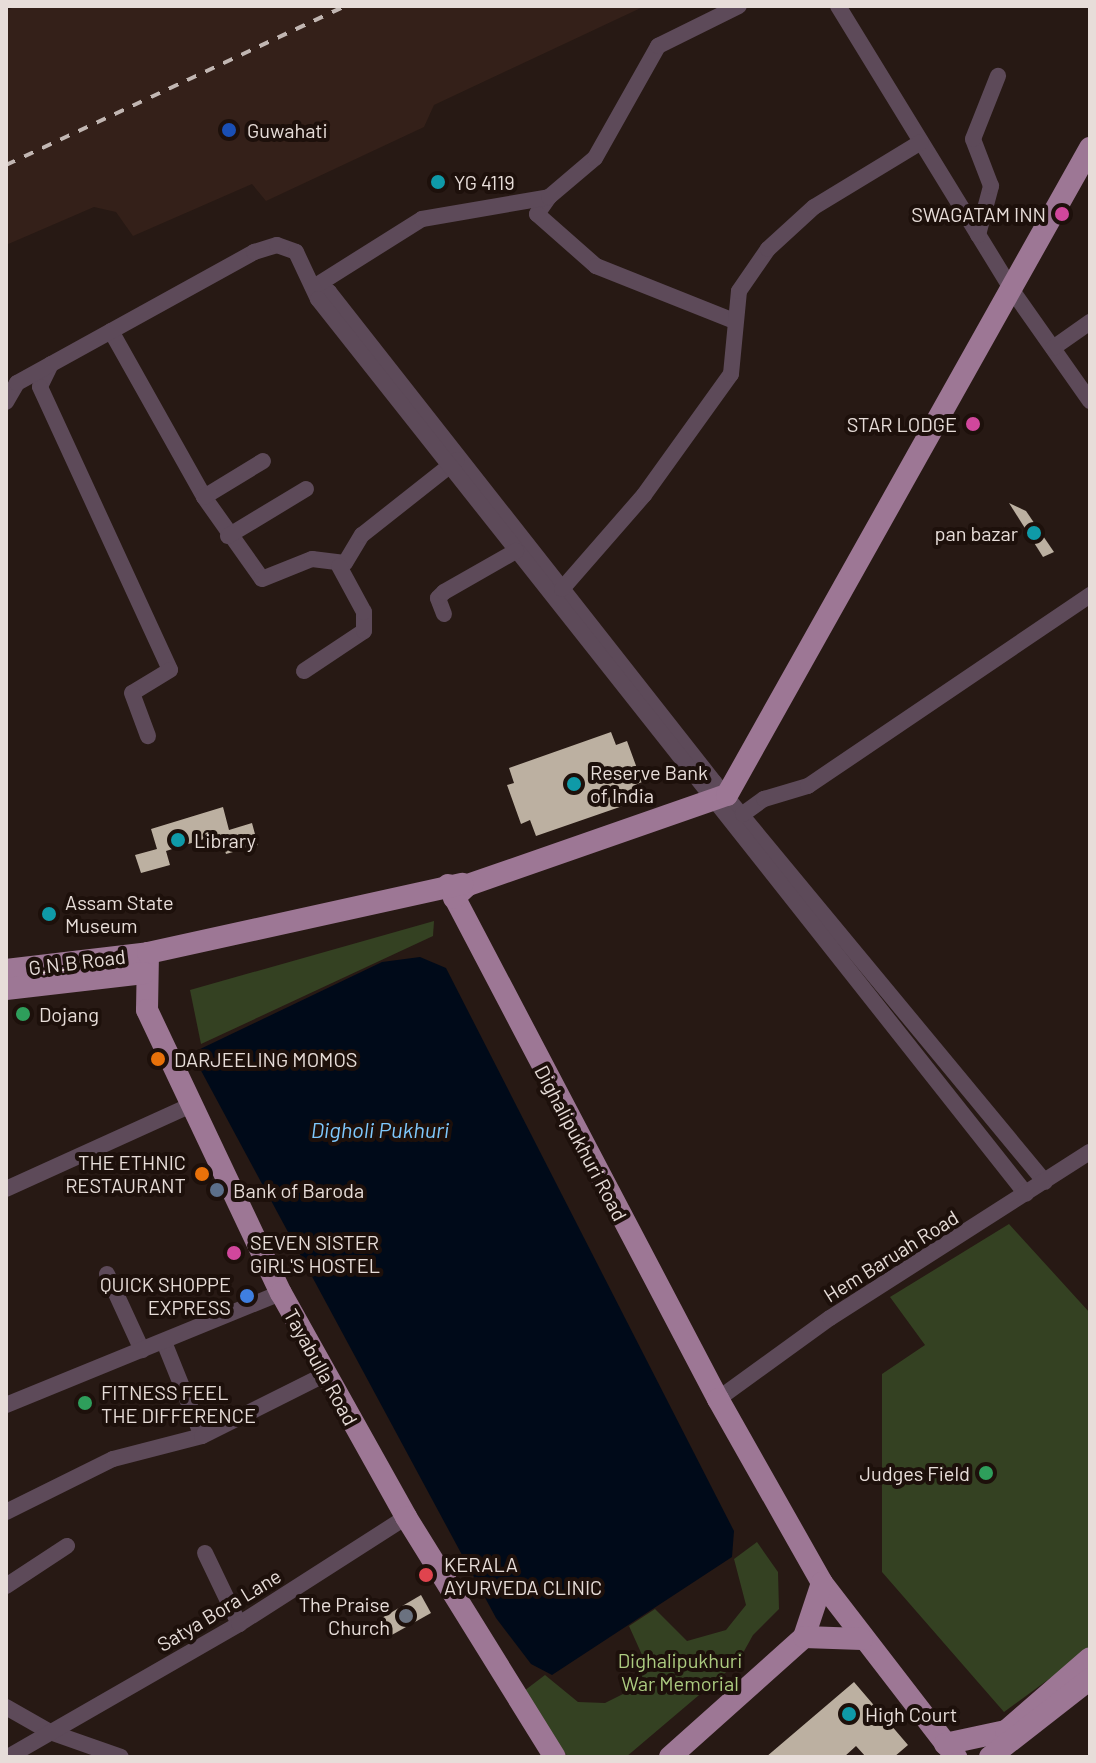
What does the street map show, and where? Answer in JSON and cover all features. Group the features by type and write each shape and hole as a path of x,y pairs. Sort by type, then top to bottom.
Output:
{"main road":[{"path":"146,963 457,889 720,798 1014,293 1090,148"},
{"name":"Dighalipukhuri Road","path":"457,889 718,1399 822,1583 950,1751"},
{"name":"G.N.B Road","path":"6,970 146,963"},
{"name":"G.N.B Road","path":"6,989 146,963"},
{"name":"Tayabulla Road","path":"146,963 147,1010 189,1106 281,1293 324,1375 406,1517 555,1757"},
{"path":"670,1757 804,1637 822,1583"},
{"path":"804,1637 862,1639"},
{"path":"987,1750 1090,1658"},
{"path":"950,1751 987,1750 1090,1679"}],"street":[{"path":"734,321 596,266 537,214 549,197 595,158 631,100 640,68 658,46 739,6"},
{"path":"838,6 1014,293 1090,401"},
{"path":"978,235 991,186 973,139 998,76"},
{"path":"562,589 644,495 731,374 739,291 768,249 814,207 921,142"},
{"path":"317,285 422,219 549,197"},
{"path":"6,402 17,383 52,363 265,248 288,245 317,285 329,292 516,551 720,798 743,814 1045,1182"},
{"path":"1053,348 1090,322"},
{"path":"111,331 204,497 228,536 262,579 312,559 339,566 350,560 362,535 454,462"},
{"path":"52,363 40,387 170,670 132,693 148,736"},
{"path":"204,497 263,461"},
{"path":"454,462 562,589 1026,1194"},
{"path":"228,536 306,489"},
{"path":"444,614 438,598 444,592 516,551"},
{"path":"304,671 364,631 364,612 339,566"},
{"path":"743,814 764,799 808,786 1090,595"},
{"path":"6,1189 189,1106"},
{"name":"Hem Baruah Road","path":"718,1399 830,1318 1090,1152"},
{"path":"107,1274 142,1350"},
{"path":"6,1405 281,1293"},
{"path":"164,1342 202,1436"},
{"path":"6,1512 113,1459 202,1436 324,1375"},
{"name":"Satya Bora Lane","path":"8,1757 239,1624 406,1517"},
{"path":"6,1586 67,1546"},
{"path":"205,1553 239,1624"},
{"path":"6,1707 50,1732 121,1757"},
{"path":"67,1738 71,1757"}],"shaded area":[{"path":"16,6 645,6 434,105 424,127 266,201 252,184 133,236 116,212 94,207 6,245 6,11"}],"green space":[{"path":"434,921 433,936 201,1044 190,990"},
{"name":"Judges Field","path":"1009,1224 1090,1313 1090,1649 1004,1712 882,1572 882,1374 925,1345 890,1297"},
{"name":"Dighalipukhuri War Memorial","path":"757,1542 778,1572 779,1609 753,1635 738,1662 626,1757 568,1757 520,1694 545,1675 578,1702 605,1703 627,1692 647,1666 629,1626 655,1609 687,1641 726,1630 746,1605 734,1559"}],"water":[{"name":"Digholi Pukhuri","path":"420,957 446,968 734,1531 732,1557 552,1675 531,1664 496,1618 198,1065 196,1051 382,962"}],"building":[{"name":"pan bazar","path":"1009,503 1026,511 1054,552 1043,557"},
{"name":"Reserve Bank of India","path":"611,732 616,745 627,741 642,782 635,785 640,800 536,836 530,820 521,824 507,785 514,783 509,768"},
{"name":"Library","path":"223,807 229,830 252,823 258,845 226,854 220,834 166,851 170,865 141,873 135,855 157,849 151,829"},
{"name":"The Praise Church","path":"421,1595 431,1613 390,1636 380,1619"},
{"name":"High Court","path":"854,1682 908,1745 894,1757 866,1757 856,1746 844,1757 766,1757"}],"railway":[{"path":"6,165 346,6"}],"place":[{"name":"Guwahati","path":"229,130"},
{"name":"YG 4119","path":"438,182"},
{"name":"SWAGATAM INN","path":"1062,214"},
{"name":"STAR LODGE","path":"973,424"},
{"name":"pan bazar","path":"1034,533"},
{"name":"Reserve Bank of India","path":"574,784"},
{"name":"Library","path":"178,840"},
{"name":"Assam State Museum","path":"49,914"},
{"name":"Dojang","path":"23,1014"},
{"name":"DARJEELING MOMOS","path":"158,1059"},
{"name":"THE ETHNIC RESTAURANT","path":"202,1174"},
{"name":"Bank of Baroda","path":"217,1190"},
{"name":"SEVEN SISTER GIRL'S HOSTEL","path":"234,1253"},
{"name":"QUICK SHOPPE EXPRESS","path":"247,1296"},
{"name":"FITNESS FEEL THE DIFFERENCE","path":"85,1403"},
{"name":"Judges Field","path":"986,1473"},
{"name":"KERALA AYURVEDA CLINIC","path":"426,1575"},
{"name":"The Praise Church","path":"406,1616"},
{"name":"High Court","path":"849,1714"}]}
